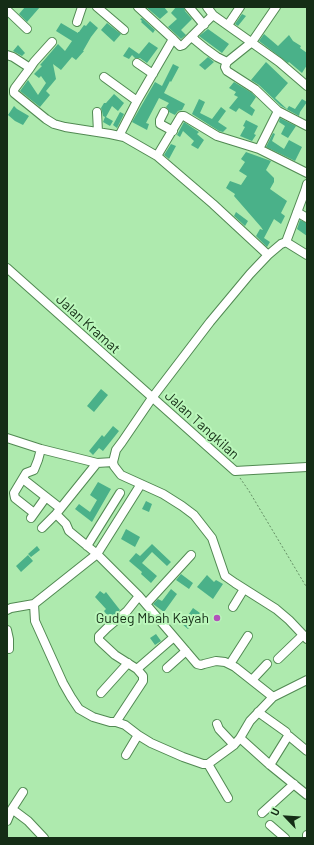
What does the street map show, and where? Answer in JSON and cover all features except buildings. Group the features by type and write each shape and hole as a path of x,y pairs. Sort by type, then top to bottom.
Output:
{"street":[{"path":"77,22 82,7"},
{"path":"97,7 124,30"},
{"path":"138,7 180,46 183,45 213,15"},
{"path":"189,7 204,25"},
{"path":"207,7 213,15 279,62 307,86"},
{"path":"228,25 240,7"},
{"path":"276,7 252,42 227,62 225,67 227,71 255,89 278,111 307,126"},
{"path":"7,10 27,29"},
{"path":"192,36 206,49 227,62"},
{"path":"119,136 137,101 173,39"},
{"path":"52,42 34,62 15,88 14,92 54,124 119,136 156,156 268,255"},
{"path":"7,55 13,57 30,68"},
{"path":"137,63 153,74"},
{"path":"104,77 137,101"},
{"path":"259,149 278,111"},
{"path":"96,112 98,132"},
{"path":"164,112 160,120 160,124 173,131"},
{"path":"156,156 181,116 184,116 217,136 259,149 307,173"},
{"path":"278,659 305,637 276,609 225,576 212,538 194,515 174,500 121,475 114,466 113,462 116,450 152,398 210,322 268,255 281,244 286,242 307,184"},
{"path":"297,212 307,218"},
{"path":"286,242 307,255"},
{"name":"Jalan Kramat","path":"7,268 152,398"},
{"name":"Jalan Tangkilan","path":"152,398 235,472"},
{"path":"7,438 41,449 97,463 113,462"},
{"path":"41,449 34,470 28,472 14,493 14,496 33,515 46,497"},
{"path":"42,528 58,511 97,463"},
{"path":"235,472 307,467"},
{"path":"23,479 46,497 58,511 69,531 97,554 140,596 198,664 200,665 216,661 230,664 273,697"},
{"path":"7,610 34,604 97,554 141,484"},
{"path":"87,546 120,493"},
{"path":"146,604 191,555"},
{"path":"233,607 244,589"},
{"path":"116,722 143,681 143,676 137,669 115,655 99,640 99,636 127,611 140,596"},
{"path":"34,604 35,621 63,683 79,710 93,717 110,722 116,722 152,743 203,764 208,764 234,745 250,721 273,697 307,680"},
{"path":"7,630 9,650"},
{"path":"230,664 248,636"},
{"path":"137,669 174,637"},
{"path":"168,668 186,651"},
{"path":"101,693 128,663"},
{"path":"252,680 267,664"},
{"path":"258,712 286,732"},
{"path":"217,724 219,730 234,745"},
{"path":"126,756 138,734"},
{"path":"270,765 288,736 307,751"},
{"path":"240,738 270,765 307,794"},
{"path":"208,764 228,798"},
{"path":"262,813 294,784"},
{"path":"7,821 12,809 23,792"},
{"path":"12,809 28,820 44,838"},
{"path":"270,824 285,838"}],"path":[{"path":"235,472 249,491 307,588"}],"place":[{"name":"Gudeg Mbah Kayah","path":"217,618"}]}
